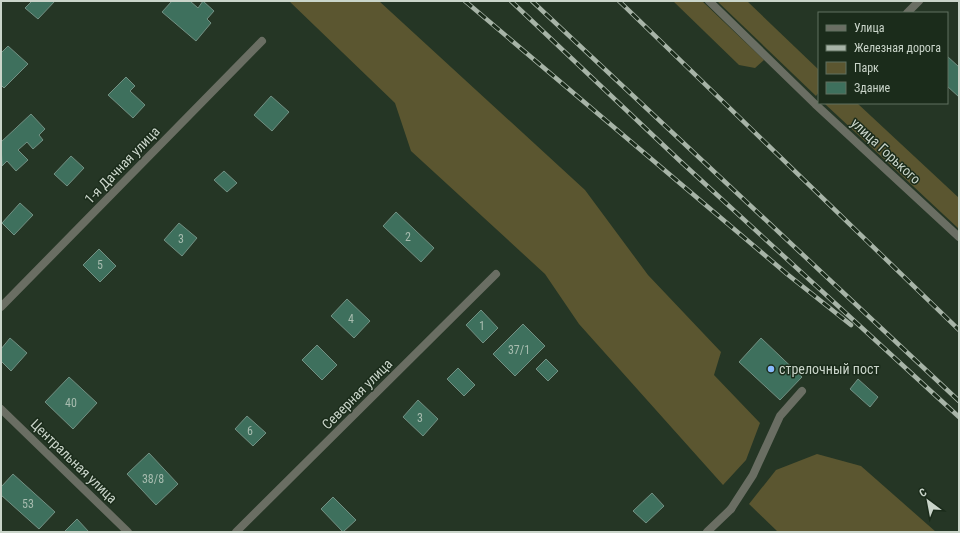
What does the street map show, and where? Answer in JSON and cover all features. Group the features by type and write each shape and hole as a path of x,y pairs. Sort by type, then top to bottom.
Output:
{"street":[{"name":"улица Горького","path":"708,1 817,102"},
{"path":"908,12 919,1"},
{"name":"1-я Дачная улица","path":"1,307 262,41"},
{"name":"улица Горького","path":"819,104 959,237"},
{"name":"Северная улица","path":"236,532 496,274"},
{"path":"707,532 731,509 753,475 780,416 802,391"},
{"name":"Центральная улица","path":"1,409 128,532"}],"green space":[{"path":"289,1 379,1 585,190 648,275 721,352 714,375 760,423 746,460 723,485 579,324 545,274 411,151 395,103"},
{"path":"673,1 702,1 764,60 755,68 739,65"},
{"path":"717,1 747,1 818,69 818,93 816,96"},
{"path":"825,104 858,104 959,198 959,229"},
{"path":"817,454 861,466 936,532 778,532 749,504 776,470"}],"building":[{"path":"32,1 55,1 38,19 25,8"},
{"path":"172,1 190,1 198,8 203,1 214,11 207,19 211,23 196,41 162,12"},
{"path":"8,46 28,64 4,88 1,85 1,53"},
{"path":"948,57 959,67 959,97 948,87"},
{"path":"126,77 135,86 130,91 145,105 133,118 108,95"},
{"path":"271,96 289,112 272,131 254,115"},
{"path":"31,114 45,129 39,135 43,140 33,149 27,142 18,150 28,160 16,171 7,161 2,166 1,142"},
{"path":"71,156 84,168 67,186 54,174"},
{"path":"224,171 237,183 227,192 214,180"},
{"path":"20,203 33,215 14,235 2,223"},
{"path":"396,212 434,248 421,262 383,226"},
{"path":"179,223 197,238 182,256 164,240"},
{"path":"99,249 116,266 100,282 83,265"},
{"path":"347,299 370,321 354,338 331,316"},
{"path":"481,310 498,328 483,343 466,325"},
{"path":"523,324 545,346 515,376 493,354"},
{"path":"10,338 27,353 11,371 1,361 1,349"},
{"name":"стрелочный пост","path":"761,338 802,377 780,400 739,362"},
{"path":"317,345 337,365 322,380 302,360"},
{"path":"546,359 558,371 548,381 536,369"},
{"path":"458,368 475,385 464,396 447,379"},
{"path":"69,377 97,403 73,429 45,402"},
{"path":"858,379 878,397 870,407 850,389"},
{"path":"418,400 438,419 423,436 403,417"},
{"path":"247,416 266,433 253,446 235,429"},
{"path":"149,453 178,484 156,505 127,474"},
{"path":"13,474 55,512 39,529 1,495 1,487"},
{"path":"652,493 664,506 646,523 633,511"},
{"path":"333,497 356,520 343,532 321,509"},
{"path":"77,519 89,532 64,532"}],"railway":[{"path":"465,1 787,274 851,325"},
{"path":"511,1 679,160 959,417"},
{"path":"532,1 959,401"},
{"path":"619,1 959,330"}],"place":[{"name":"стрелочный пост","path":"771,369"}]}
